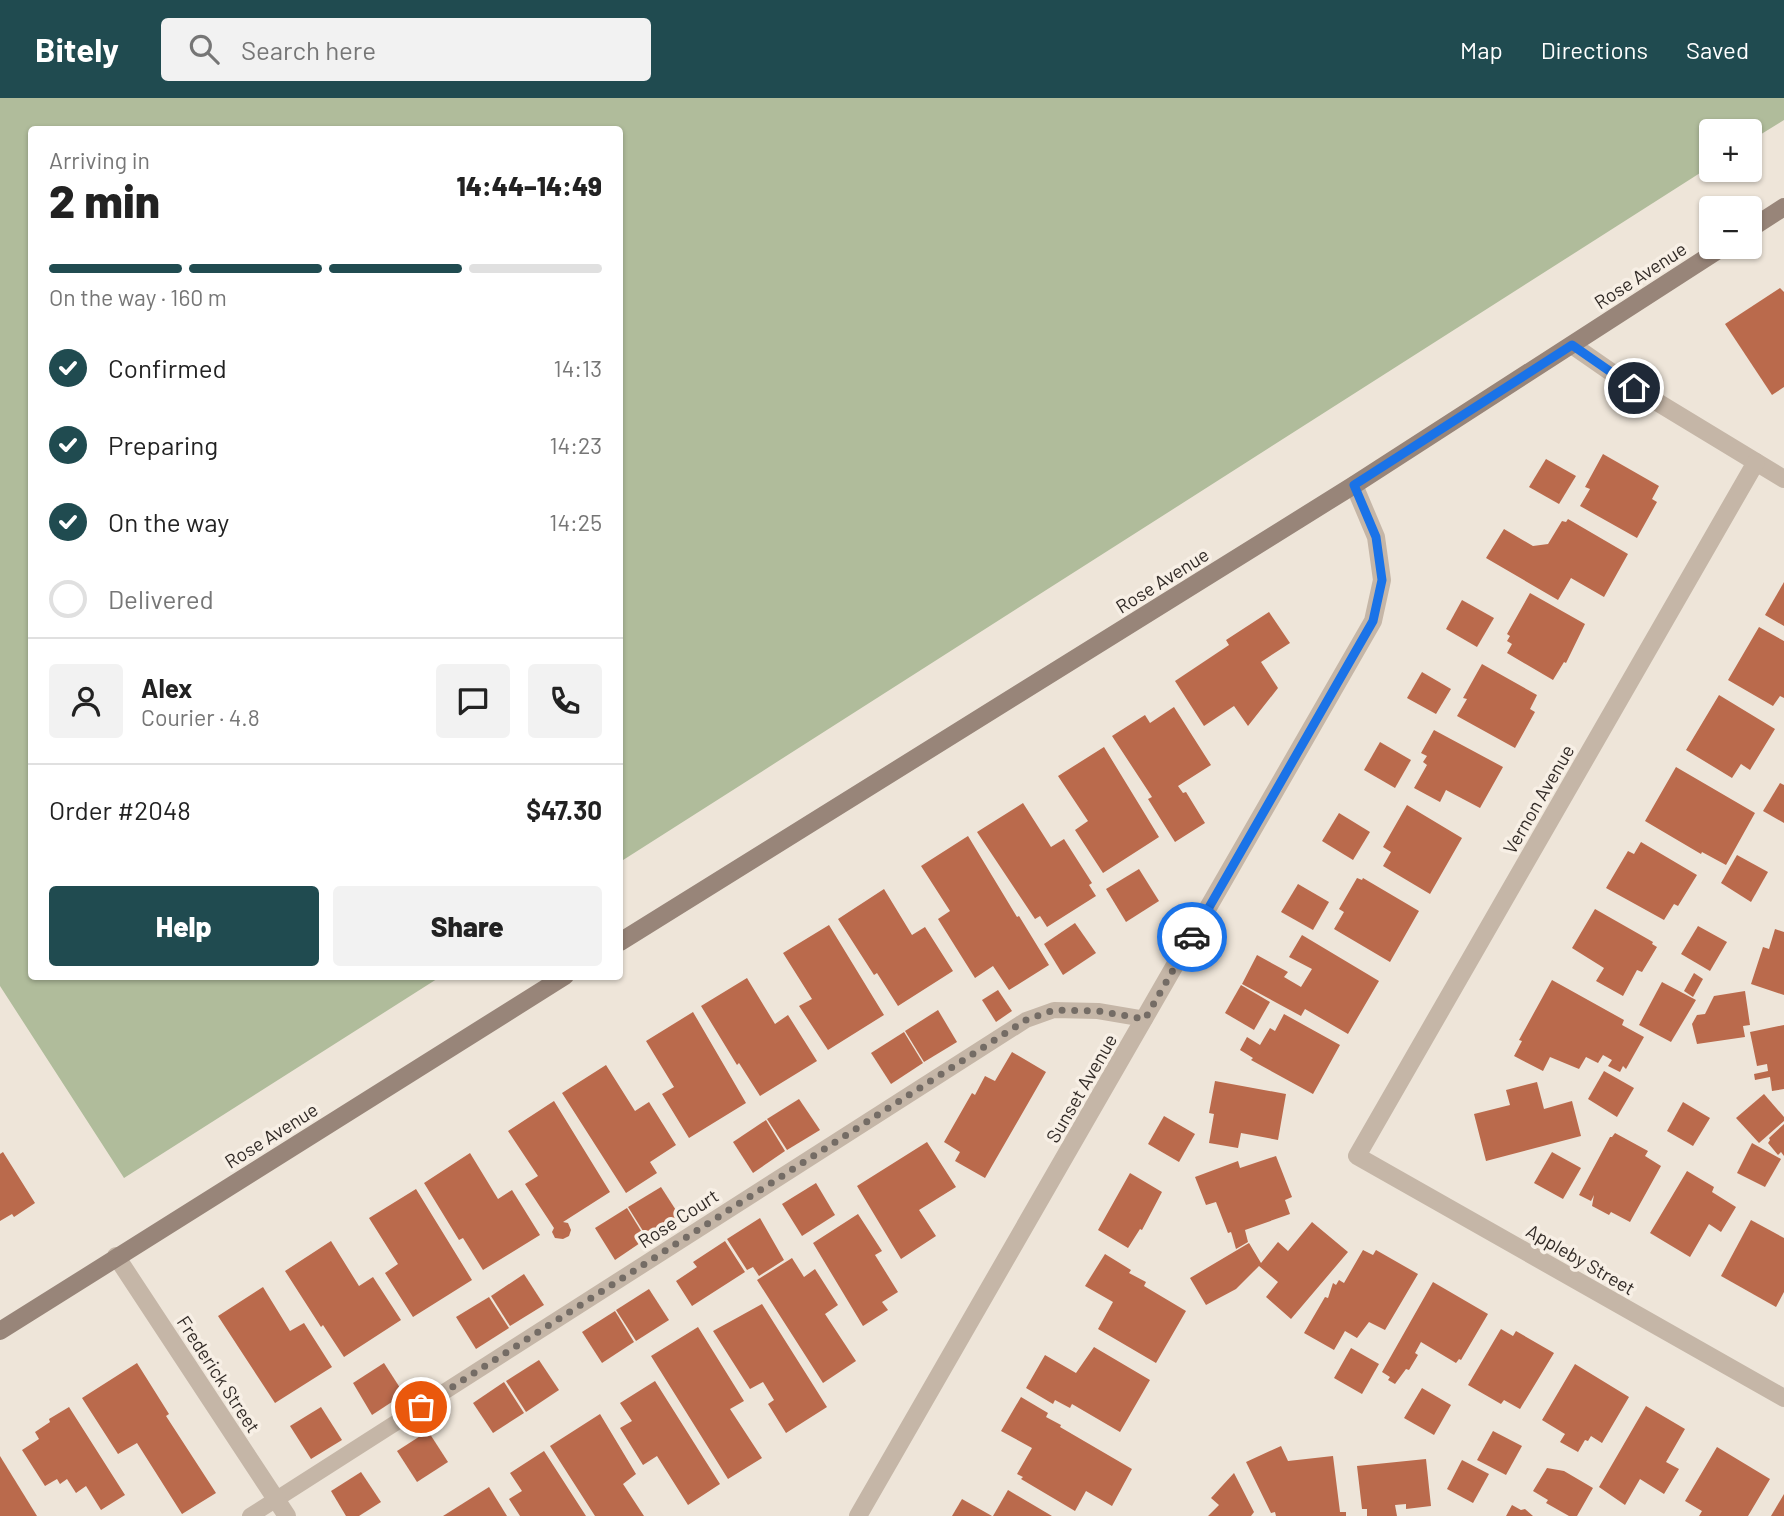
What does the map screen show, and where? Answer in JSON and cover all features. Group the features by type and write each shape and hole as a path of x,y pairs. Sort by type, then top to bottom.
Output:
{"street":[{"path":"1762,221 1784,207"},
{"name":"Rose Avenue","path":"623,940 1354,485 1705,259"},
{"path":"1572,345 1634,388 1784,479"},
{"name":"Vernon Avenue","path":"1357,1156 1756,462"},
{"name":"Sunset Avenue","path":"858,1516 1373,621 1382,580 1376,537 1354,485"},
{"name":"Rose Avenue","path":"0,1331 559,980"},
{"name":"Appleby Street","path":"1357,1156 1784,1398"},
{"name":"Frederick Street","path":"116,1256 287,1516"}],"lane":[{"name":"Rose Court","path":"250,1516 1026,1020 1054,1010 1098,1011 1145,1019"}],"green space":[{"path":"0,98 1784,98 1784,120 1762,134 1762,119 1699,119 1699,174 623,860 623,126 28,126 28,980 435,980 124,1178 0,986"}],"building":[{"path":"1780,288 1784,292 1784,387 1772,395 1725,324"},
{"path":"1603,454 1659,486 1652,499 1657,502 1637,538 1580,506 1590,489 1585,487"},
{"path":"1546,459 1576,476 1559,504 1529,487"},
{"path":"1568,519 1628,554 1604,597 1571,578 1558,600 1486,558 1504,529 1533,546 1548,544 1562,521 1566,522"},
{"path":"1784,582 1784,626 1765,615"},
{"path":"1530,593 1585,624 1566,663 1564,662 1553,680 1507,653 1512,644 1507,641 1510,636 1507,634"},
{"path":"1462,600 1494,618 1477,647 1446,629"},
{"path":"1269,612 1290,643 1261,662 1278,688 1248,726 1234,706 1204,726 1175,681 1229,645 1226,640"},
{"path":"1759,627 1784,641 1784,698 1780,696 1773,706 1728,680"},
{"path":"1482,664 1537,695 1530,709 1535,712 1515,748 1457,716 1467,699 1463,698"},
{"path":"1422,672 1451,689 1436,714 1407,698"},
{"path":"1719,695 1775,729 1750,770 1741,764 1732,778 1686,750"},
{"path":"1174,707 1211,765 1178,786 1183,793 1186,792 1205,823 1175,842 1148,799 1152,797 1112,736 1145,715 1150,723"},
{"path":"1434,730 1503,767 1480,808 1446,790 1440,802 1414,788 1427,765 1423,762 1427,756 1421,753"},
{"path":"1380,742 1411,760 1395,788 1364,770"},
{"path":"1104,747 1159,837 1103,873 1075,830 1088,821 1058,776"},
{"path":"1676,767 1755,813 1726,865 1702,852 1701,854 1645,821"},
{"path":"1780,783 1784,785 1784,823 1763,811"},
{"path":"1023,803 1051,847 1064,839 1092,883 1089,885 1096,896 1047,927 1040,916 1035,919 977,832"},
{"path":"1407,805 1462,838 1430,894 1383,866 1391,852 1383,847"},
{"path":"1339,813 1370,832 1353,860 1322,841"},
{"path":"968,836 1049,965 1009,990 993,966 975,978 938,919 950,911 921,866"},
{"path":"1641,842 1697,875 1678,906 1674,904 1664,920 1606,888 1628,851 1634,854"},
{"path":"1737,855 1768,872 1751,902 1721,883"},
{"path":"1139,869 1159,901 1126,922 1106,889"},
{"path":"1357,878 1363,878 1419,911 1390,962 1334,929 1344,912 1339,909"},
{"path":"1298,884 1329,902 1313,930 1281,912"},
{"path":"884,889 912,935 925,927 953,971 898,1006 877,973 874,975 838,919"},
{"path":"1595,909 1653,942 1657,947 1642,972 1637,970 1623,996 1596,981 1604,968 1572,948"},
{"path":"1075,923 1096,953 1063,975 1044,944"},
{"path":"829,925 884,1015 828,1050 799,1006 812,999 783,953"},
{"path":"1698,926 1727,942 1710,971 1681,954"},
{"path":"1775,929 1784,932 1784,995 1751,984 1763,947 1769,949"},
{"path":"1302,935 1379,981 1348,1034 1305,1009 1301,1016 1242,984 1257,955 1288,972 1284,977 1301,987 1312,969 1289,957"},
{"path":"1694,973 1703,979 1693,997 1684,991"},
{"path":"747,978 775,1024 788,1015 817,1061 760,1096 739,1063 737,1065 701,1006"},
{"path":"1552,980 1624,1020 1622,1025 1644,1037 1626,1069 1623,1066 1620,1072 1608,1066 1612,1060 1603,1055 1598,1063 1586,1057 1579,1069 1550,1057 1543,1071 1514,1056 1522,1041 1519,1040"},
{"path":"1662,982 1696,1000 1671,1042 1639,1025"},
{"path":"1241,985 1270,1002 1254,1030 1225,1013"},
{"path":"998,990 1012,1011 996,1022 982,1000"},
{"path":"1745,991 1750,1025 1743,1026 1745,1037 1697,1044 1692,1024 1697,1015 1705,1014 1714,996"},
{"path":"938,1010 957,1042 924,1062 905,1031"},
{"path":"693,1012 746,1103 689,1138 662,1094 674,1087 646,1041"},
{"path":"1284,1014 1340,1045 1313,1094 1251,1060 1253,1058 1240,1050 1247,1037 1260,1045 1270,1028 1275,1031"},
{"path":"1784,1025 1784,1089 1772,1091 1770,1077 1755,1080 1754,1074 1768,1071 1767,1064 1757,1066 1750,1032"},
{"path":"904,1032 923,1063 891,1084 871,1053"},
{"path":"1012,1052 1046,1072 985,1178 955,1161 960,1152 944,1142 972,1093 975,1095 985,1076 995,1081"},
{"path":"606,1065 635,1111 649,1102 676,1145 650,1162 657,1173 626,1193 562,1093"},
{"path":"1604,1071 1634,1088 1617,1117 1588,1099"},
{"path":"1215,1081 1286,1094 1278,1140 1241,1133 1238,1148 1209,1143 1214,1114 1209,1113"},
{"path":"1537,1082 1544,1109 1572,1101 1581,1136 1486,1161 1474,1114 1510,1105 1506,1090"},
{"path":"1764,1094 1784,1117 1784,1121 1759,1143 1736,1118"},
{"path":"799,1099 820,1130 787,1150 767,1119"},
{"path":"554,1101 610,1192 563,1222 568,1223 571,1230 569,1236 563,1239 555,1238 552,1232 554,1228 525,1184 538,1176 508,1131"},
{"path":"1683,1102 1710,1118 1693,1146 1667,1131"},
{"path":"1164,1116 1195,1134 1179,1162 1148,1144"},
{"path":"766,1120 785,1151 753,1173 733,1142"},
{"path":"1784,1124 1784,1156 1781,1152 1778,1155 1768,1143 1769,1138"},
{"path":"1615,1133 1648,1151 1645,1156 1661,1166 1630,1222 1592,1206 1594,1195 1591,1201 1579,1195 1610,1137"},
{"path":"927,1142 956,1187 919,1210 936,1236 901,1259 857,1186"},
{"path":"1752,1143 1781,1159 1765,1187 1737,1173"},
{"path":"3,1152 35,1203 14,1217 12,1214 0,1221 0,1154"},
{"path":"1552,1152 1581,1168 1563,1199 1534,1183"},
{"path":"470,1153 498,1199 512,1190 540,1235 483,1270 463,1238 459,1240 424,1183"},
{"path":"1276,1156 1292,1197 1285,1200 1290,1214 1245,1230 1248,1242 1236,1249 1216,1202 1206,1205 1195,1177 1238,1161 1240,1168"},
{"path":"1687,1171 1714,1187 1712,1192 1736,1207 1721,1232 1709,1224 1690,1257 1650,1233"},
{"path":"1130,1173 1162,1192 1142,1230 1140,1229 1128,1248 1098,1230"},
{"path":"816,1183 835,1215 802,1236 782,1204"},
{"path":"661,1187 681,1218 648,1239 628,1207"},
{"path":"416,1189 472,1280 413,1317 385,1273 398,1264 369,1218"},
{"path":"627,1208 646,1239 615,1260 595,1228"},
{"path":"858,1214 882,1251 875,1255 898,1292 882,1302 888,1310 863,1326 813,1243"},
{"path":"760,1218 784,1260 759,1276 753,1267 747,1270 727,1239"},
{"path":"1751,1220 1784,1238 1784,1292 1776,1307 1721,1276"},
{"path":"1312,1222 1348,1252 1291,1319 1266,1297 1278,1282 1259,1266 1236,1289 1206,1305 1190,1278 1249,1243 1261,1263 1278,1242 1288,1251"},
{"path":"331,1241 359,1286 373,1277 401,1320 344,1357 285,1271"},
{"path":"725,1241 745,1272 692,1306 676,1281 697,1267 693,1262"},
{"path":"1363,1250 1373,1255 1376,1250 1418,1274 1385,1330 1369,1322 1357,1338 1345,1331 1334,1350 1304,1333 1325,1297 1328,1298 1333,1283 1336,1285 1339,1280 1344,1283"},
{"path":"1105,1254 1131,1270 1129,1273 1146,1282 1144,1286 1186,1311 1156,1363 1098,1329 1113,1302 1085,1286"},
{"path":"792,1258 804,1277 815,1269 838,1305 825,1314 856,1361 823,1383 757,1280"},
{"path":"524,1274 544,1305 510,1326 491,1296"},
{"path":"1433,1282 1488,1314 1461,1360 1456,1363 1421,1342 1415,1353 1418,1355 1409,1370 1406,1369 1395,1384 1382,1372"},
{"path":"263,1287 290,1331 304,1323 332,1367 275,1403 218,1316"},
{"path":"649,1289 669,1320 636,1341 616,1310"},
{"path":"489,1297 509,1328 476,1349 456,1317"},
{"path":"762,1304 827,1407 786,1433 768,1404 774,1400 763,1382 750,1389 713,1331"},
{"path":"615,1311 634,1342 602,1363 582,1332"},
{"path":"698,1327 744,1401 730,1409 762,1458 728,1479 651,1356"},
{"path":"1501,1329 1513,1336 1516,1331 1554,1353 1520,1409 1504,1400 1501,1404 1468,1385"},
{"path":"1094,1347 1150,1380 1120,1432 1072,1404 1070,1408 1055,1400 1053,1404 1026,1388 1045,1355 1076,1373"},
{"path":"1351,1348 1379,1364 1362,1394 1334,1378"},
{"path":"539,1360 559,1390 526,1412 506,1381"},
{"path":"137,1363 169,1414 166,1416 216,1493 182,1514 137,1443 118,1454 82,1398"},
{"path":"384,1363 404,1394 372,1415 353,1383"},
{"path":"1575,1364 1629,1397 1602,1443 1591,1436 1588,1441 1585,1440 1578,1452 1560,1442 1565,1434 1542,1420"},
{"path":"655,1381 720,1484 688,1505 657,1456 643,1465 620,1428 632,1421 620,1403"},
{"path":"504,1382 524,1413 493,1433 473,1403"},
{"path":"1422,1388 1451,1405 1434,1435 1404,1418"},
{"path":"1021,1397 1048,1413 1046,1417 1061,1425 1060,1427 1132,1469 1112,1506 1086,1491 1075,1511 1021,1479 1023,1477 1017,1474 1032,1448 1001,1431"},
{"path":"1646,1406 1685,1429 1666,1462 1679,1469 1664,1494 1640,1479 1625,1505 1599,1487"},
{"path":"69,1407 125,1495 101,1510 86,1486 76,1493 67,1479 60,1484 57,1479 45,1486 22,1450 39,1439 35,1432 50,1422 49,1419"},
{"path":"321,1407 342,1440 311,1459 290,1426"},
{"path":"600,1414 636,1474 623,1484 644,1516 595,1516 550,1446"},
{"path":"428,1431 448,1462 417,1482 397,1451"},
{"path":"1493,1431 1522,1446 1506,1475 1477,1460"},
{"path":"1281,1446 1288,1461 1333,1456 1340,1512 1346,1512 1346,1516 1276,1516 1275,1512 1271,1513 1246,1462"},
{"path":"1717,1447 1770,1479 1748,1516 1699,1516 1702,1511 1685,1501"},
{"path":"544,1451 586,1516 520,1516 509,1499 522,1491 510,1473"},
{"path":"0,1456 37,1516 0,1516"},
{"path":"1426,1459 1431,1506 1406,1509 1406,1504 1395,1505 1397,1516 1367,1516 1367,1509 1362,1509 1357,1466"},
{"path":"1462,1460 1489,1474 1473,1503 1447,1489"},
{"path":"1547,1468 1564,1471 1593,1488 1577,1516 1569,1516 1546,1503 1548,1500 1533,1491"},
{"path":"361,1472 381,1502 359,1516 346,1516 331,1491"},
{"path":"1234,1473 1254,1512 1251,1516 1208,1516 1219,1505 1211,1498"},
{"path":"489,1487 507,1516 443,1516"},
{"path":"1008,1490 1052,1516 993,1516"},
{"path":"1784,1494 1784,1516 1771,1516"},
{"path":"962,1499 992,1516 952,1516"},
{"path":"1512,1505 1521,1510 1525,1509 1533,1516 1506,1516"}],"way so far":[{"path":"421,1407 1026,1020 1054,1010 1098,1011 1145,1019 1192,937"}],"route":[{"path":"1192,937 1373,621 1382,580 1376,537 1354,485 1572,345 1634,388"}]}
